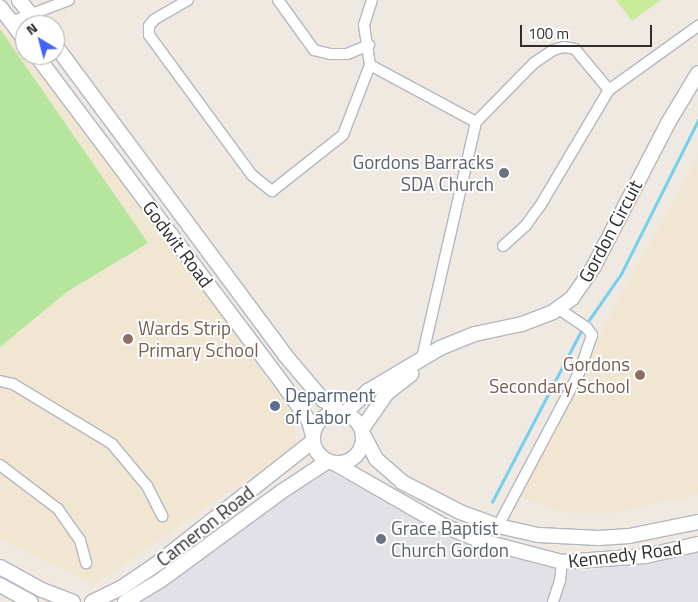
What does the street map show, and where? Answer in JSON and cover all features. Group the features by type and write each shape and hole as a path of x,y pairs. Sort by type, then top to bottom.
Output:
{"main road":[{"path":"19,0 31,15"},
{"path":"0,7 15,27"},
{"name":"Godwit Road","path":"65,59 285,356 323,400 335,406 342,413"},
{"name":"Godwit Road","path":"44,65 285,387 309,421 313,439"},
{"name":"Gordon Circuit","path":"342,413 368,391 422,358 465,338 522,324 559,309 572,298 594,266 668,123 698,73"},
{"name":"Gordon Circuit","path":"363,432 387,393 416,370 422,358"},
{"path":"342,413 354,418 363,432 355,456 331,462 320,454 313,439 319,422 342,413"},
{"name":"Kennedy Road","path":"363,432 376,459 402,482 460,512 498,526 538,535 599,538 638,535 698,522"},
{"name":"Cameron Road","path":"92,602 121,588 158,563 313,439"},
{"name":"Cameron Road","path":"125,602 162,580 281,492 331,462"},
{"name":"Kennedy Road","path":"331,462 444,526 478,540 562,562 646,556 698,544"},
{"path":"0,567 42,590 74,602"},
{"path":"0,585 31,602"}],"street":[{"path":"44,15 69,0"},
{"path":"188,0 154,20 149,26 149,34 252,175 272,191 343,135 370,65 369,45 364,25 372,0"},
{"path":"278,0 314,50 330,54 348,54 369,45"},
{"path":"11,22 15,22"},
{"path":"503,246 526,225 540,206 609,90 698,26"},
{"path":"422,358 476,122 534,63 553,50 564,47 575,49 609,90"},
{"path":"370,65 476,122"},
{"path":"498,526 579,373 592,335 559,309"},
{"path":"0,380 13,384 112,444 147,486 162,516"},
{"path":"0,465 58,508 80,540 86,564"},
{"path":"553,602 559,588 562,562"}],"shaded area":[{"name":"Wards Strip Primary School","path":"0,20 15,38 15,65 37,65 70,105 291,412 297,444 94,585 0,539"},
{"name":"Gordons Secondary School","path":"698,158 698,494 615,513 566,513 518,497 616,304"},
{"path":"322,467 434,529 504,554 584,571 698,551 698,602 142,602"}],"green space":[{"path":"616,0 661,0 632,21"},
{"path":"0,29 15,51 15,65 25,65 148,243 68,291 0,347"}],"waterway":[{"path":"589,320 621,274 698,120"},
{"path":"492,502 581,331"}],"place":[{"name":"Gordons Barracks SDA Church","path":"504,173"},
{"name":"Wards Strip Primary School","path":"128,339"},
{"name":"Gordons Secondary School","path":"640,375"},
{"name":"Deparment of Labor","path":"275,406"},
{"name":"Grace Baptist Church Gordon","path":"381,539"}]}
